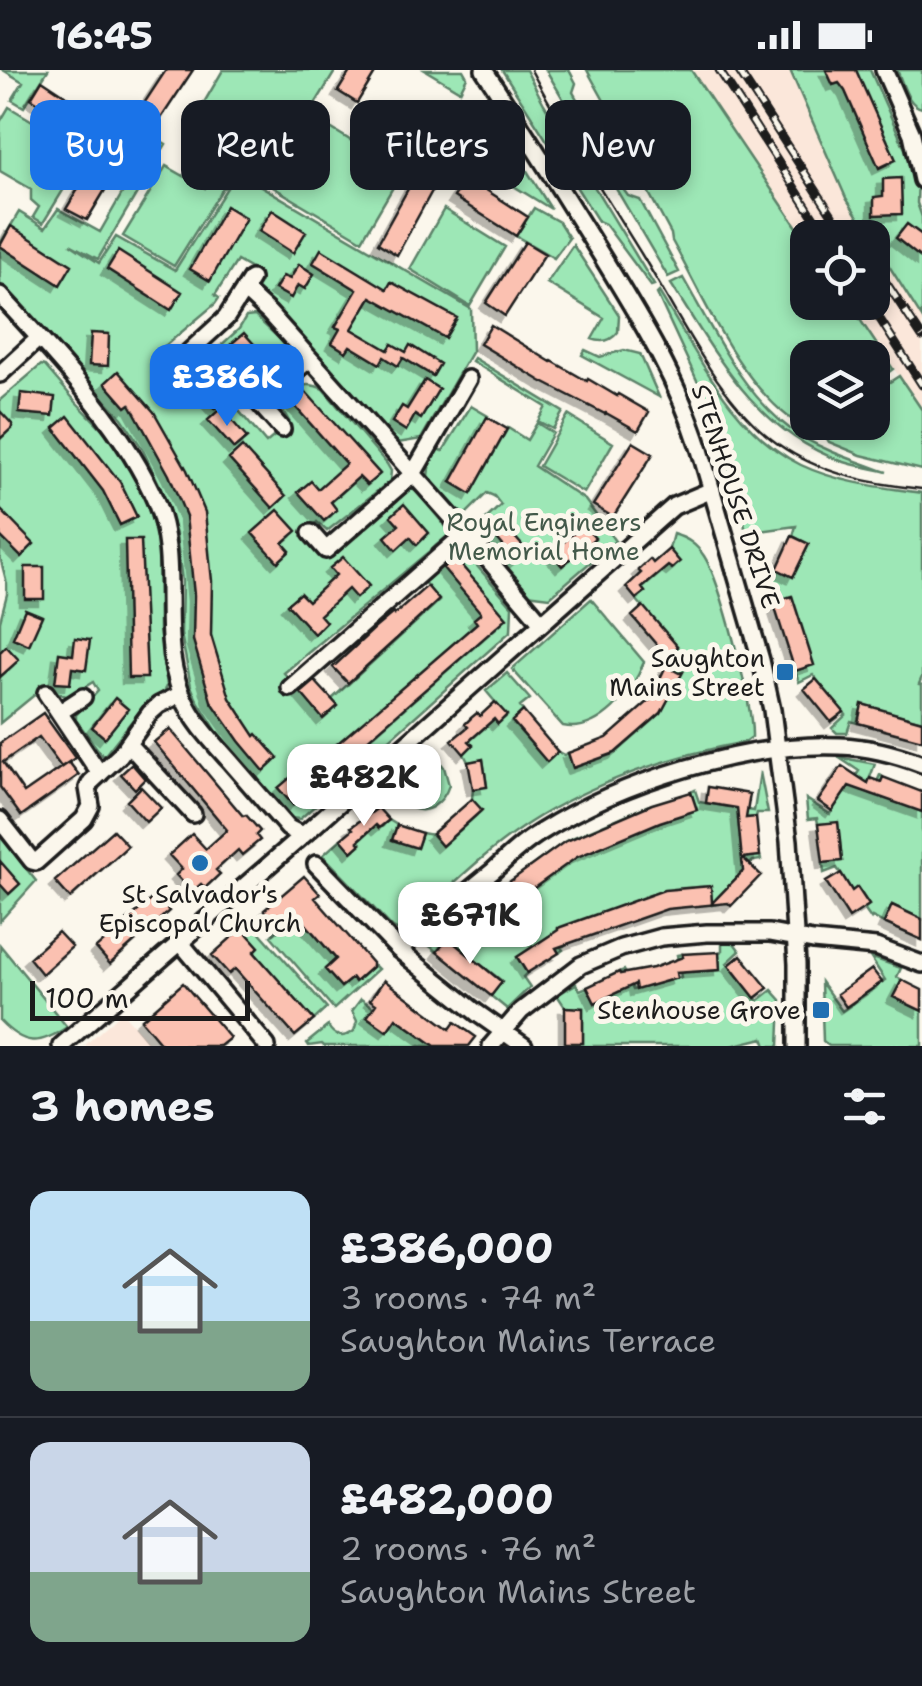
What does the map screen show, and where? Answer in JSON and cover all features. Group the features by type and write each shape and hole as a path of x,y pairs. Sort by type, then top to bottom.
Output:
{"street":[{"name":"STENHOUSE DRIVE","path":"484,70 657,348 689,416 761,660 778,750 786,800 796,938 797,1046"},
{"path":"884,70 917,131 922,180"},
{"path":"178,361 226,318 247,285 542,623"},
{"path":"0,295 116,430 143,474 165,529 170,636 182,694 194,718 217,746 288,828 302,835"},
{"path":"0,374 39,338"},
{"path":"282,429 258,402 310,358"},
{"path":"311,533 326,550 413,474 468,379"},
{"path":"61,1046 674,506 712,490"},
{"path":"290,688 323,668 466,534"},
{"path":"46,692 100,774"},
{"path":"0,820 36,862 89,813 88,788 128,745 150,712 182,694"},
{"path":"60,712 83,697"},
{"path":"128,745 193,814"},
{"path":"398,950 519,848 555,824 668,775 705,763 807,746 844,746 922,764"},
{"path":"316,864 398,950 524,1046"},
{"path":"491,1046 539,995 581,965 620,948 661,937 770,933 814,942 876,947 922,964"},
{"path":"180,942 267,1046"}],"shaded area":[{"path":"691,70 790,70 846,198 861,220 792,220"},
{"path":"890,267 922,318 922,410 890,363 890,340 874,340 861,320 890,320"},
{"path":"122,1012 152,1046 84,1046"}],"green space":[{"path":"3,70 48,70 24,107 12,100 23,82"},
{"path":"223,70 336,70 318,100 205,100"},
{"path":"425,70 463,70 467,77 460,91"},
{"path":"502,70 526,70 545,106 545,138 525,100 521,100"},
{"path":"546,70 569,70 576,83 573,92 577,100 564,100"},
{"path":"587,70 691,70 792,220 790,320 860,320 874,340 790,340 790,418 768,399 731,349 649,193 691,190 691,100 604,100"},
{"path":"790,70 826,70 833,85 841,82 836,70 870,70 918,178 922,318 890,267 890,220 860,220 846,198"},
{"path":"897,70 922,70 922,108 909,98"},
{"path":"9,107 30,120 30,188 0,171 0,122"},
{"path":"330,128 350,140 350,190 391,190 362,240 278,190 330,190"},
{"path":"166,166 181,174 181,190 222,190 174,266 123,236 151,190 161,190 161,174"},
{"path":"525,168 551,209 520,190 525,190"},
{"path":"31,190 63,190 43,223 33,217 39,207 31,200"},
{"path":"124,190 139,190 98,259 70,244 99,263 116,237 175,270 226,190 268,190 471,309 472,351 421,439 398,443 257,293 260,274 237,261 215,295 219,298 215,304 159,351 184,379 239,329 246,317 255,316 285,344 289,355 234,405 266,443 290,423 283,411 291,392 302,386 316,386 323,389 387,464 390,481 327,531 317,522 307,532 327,557 398,494 412,489 451,533 284,673 323,718 337,706 332,699 439,601 420,577 462,549 512,606 511,631 300,819 290,818 216,730 196,698 181,634 182,581 176,534 142,448 122,418 0,286 0,244 19,212 45,228 58,209 100,232"},
{"path":"578,190 596,190 654,285 605,224 598,221"},
{"path":"617,190 640,200 679,272 668,277"},
{"path":"534,208 559,222 569,238 554,258 516,236"},
{"path":"444,209 505,247 470,306 410,269"},
{"path":"573,245 619,315 618,332 609,339 592,339 604,318 547,283"},
{"path":"683,278 742,378 790,429 790,433 741,388 671,284"},
{"path":"659,292 736,412 777,451 830,476 922,493 922,721 863,705 857,723 851,721 847,733 837,733 832,728 846,715 813,675 799,682 795,671 813,665 791,596 773,602 768,586 777,569 793,576 809,544 793,536 796,526 746,533 742,511 745,504 736,495 707,402"},
{"path":"585,350 600,357 624,350 640,354 659,397 582,355"},
{"path":"474,358 563,412 553,429 538,421 546,407 472,361"},
{"path":"41,365 109,436 144,496 158,540 159,630 167,685 165,691 146,703 104,756 76,720 76,715 98,691 93,682 68,697 56,692 49,683 0,723 0,621 7,584 0,557 0,400"},
{"path":"899,376 922,410 922,470 861,455 828,440 890,440 890,382"},
{"name":"Royal Engineers Memorial Home","path":"471,406 488,416 451,482 471,494 508,428 527,440 537,423 553,433 534,466 585,500 615,541 550,597 527,594 473,531 501,505 494,496 487,493 463,517 428,476 431,454 437,449 443,451"},
{"path":"568,415 613,443 584,493 539,466"},
{"path":"800,440 887,472 841,461"},
{"path":"673,534 694,545 711,570 742,673 752,737 633,772 579,795 496,847 405,928 393,928 323,855 341,839 353,851 376,825 380,828 389,820 397,825 393,840 417,848 422,833 432,835 442,846 481,811 472,799 473,789 487,786 483,760 468,762 464,754 469,741 494,719 498,723 507,716 486,691 507,673 530,699 512,722 547,761 558,752 568,753 574,768 616,753 661,713 681,675 666,666 667,657 677,647 636,599 645,592 642,588 668,566 680,562 669,549"},
{"path":"591,599 644,662 623,697 602,717 576,727 563,726 512,669"},
{"path":"425,744 444,767 449,785 439,802 422,810 406,803 384,780"},
{"path":"838,757 875,764 865,791 872,794 880,775 883,777 877,794 922,812 922,919 892,905 884,923 871,919 864,909 869,905 858,888 852,891 837,868 824,873 823,863 842,861 838,823 818,824 817,818 808,819 806,799 830,814 859,771"},
{"path":"760,772 768,813 738,819 742,857 760,856 761,860 753,861 717,898 717,904 712,905 710,886 673,889 669,908 558,929 564,946 559,953 548,937 517,957 530,987 507,1009 491,996 502,981 448,939 437,952 426,943 450,922 457,926 463,921 476,935 497,891 567,840 647,806 653,804 659,822 696,810 691,792 695,790 699,802 754,811"},
{"path":"0,836 36,881 0,921"},
{"path":"297,914 336,959 325,969 341,987 352,978 356,981 374,965 378,969 334,1009 271,936"},
{"path":"248,919 327,1008 314,1020 254,952 258,947 240,926"},
{"path":"722,942 734,943 740,951 727,963 758,1001 772,990 781,1000 779,1046 766,1046 763,1038 731,1046 565,1046 583,1043 583,1008 565,1007 557,995 576,984 580,990 626,988 619,972 624,970 633,990 681,977 677,955 682,954 684,972 719,970"},
{"path":"0,945 67,1027 48,1038 32,1040 17,1035 0,1021"},
{"path":"870,957 901,968 897,977 902,980 894,997 922,1011 922,1046 829,1046 823,1041 821,982 842,1011 885,980"},
{"path":"361,999 374,1008 367,1017 386,1031 396,1018 435,1046 309,1046 307,1043 328,1026 339,1036 354,1031 357,1021 352,1011"}],"building":[{"path":"166,70 193,70 161,118 161,100 146,100"},
{"path":"351,70 377,70 359,100 338,91"},
{"path":"826,70 856,70 896,160 879,168 845,91 839,83 833,85"},
{"path":"42,80 72,100 34,100 31,98"},
{"path":"901,178 902,214 874,215 874,197 883,196 883,179"},
{"path":"77,190 105,190 87,220 66,209"},
{"path":"407,190 432,191 397,255 378,243"},
{"path":"458,190 486,190 528,217 516,236 454,197"},
{"path":"226,206 246,218 210,281 190,269"},
{"path":"272,210 306,232 293,253 259,231"},
{"path":"907,224 922,235 922,259 896,238"},
{"path":"11,226 72,265 60,285 0,246"},
{"path":"525,242 545,254 505,316 486,303"},
{"path":"321,249 387,289 391,282 457,318 445,338 371,297 352,329 388,350 392,344 406,352 410,345 440,364 433,376 403,358 398,366 384,357 380,364 350,346 346,352 332,343 340,329 335,327 357,290 313,263"},
{"path":"118,251 182,292 171,310 107,269"},
{"path":"299,264 314,274 305,289 298,285 291,298 275,289 283,276 290,279"},
{"path":"491,325 551,362 649,412 638,431 480,344"},
{"path":"91,333 109,334 108,366 89,365"},
{"path":"244,333 270,362 257,373 250,365 221,391 228,398 215,409 189,380 202,369 209,377 238,351 231,344"},
{"path":"118,371 154,412 187,470 205,512 212,581 211,635 230,698 255,736 278,758 264,771 211,701 193,640 194,595 186,516 169,475 130,404 126,407 105,383"},
{"path":"425,380 439,389 421,419 415,415 406,431 392,422 402,406 407,409"},
{"path":"306,392 380,474 367,485 359,477 331,502 337,510 324,521 298,492 311,481 318,489 346,464 293,404"},
{"path":"21,393 55,397 53,416 19,413"},
{"path":"221,408 247,438 234,449 208,420"},
{"path":"0,411 12,428 0,439"},
{"path":"68,416 120,482 137,517 120,525 103,491 54,428"},
{"path":"487,417 507,429 471,494 451,482"},
{"path":"633,442 653,454 613,517 593,505"},
{"path":"242,447 286,496 273,508 229,459"},
{"path":"404,504 429,533 417,545 410,537 396,550 385,537 399,525 391,516"},
{"path":"0,509 34,544 21,557 0,536"},
{"path":"278,510 297,531 283,543 290,551 278,562 252,533"},
{"path":"500,520 527,551 516,561 489,529"},
{"path":"583,525 595,538 562,566 551,553"},
{"path":"792,536 809,544 793,577 777,569"},
{"path":"125,540 141,540 147,678 128,678"},
{"path":"669,549 680,562 672,569 668,566 642,588 645,592 636,599 626,587 650,559 653,563"},
{"path":"343,557 369,586 356,598 348,589 320,615 326,622 314,634 287,604 300,593 308,601 336,575 330,568"},
{"path":"455,558 507,618 293,805 278,788 320,752 323,756 477,623 474,619 481,613 443,568"},
{"path":"25,567 44,567 44,599 25,599"},
{"path":"427,586 439,600 348,683 333,667"},
{"path":"792,596 814,665 795,671 773,602"},
{"path":"643,606 678,647 667,657 632,616"},
{"path":"25,609 42,616 29,645 13,638"},
{"path":"75,638 90,640 86,670 72,668 70,684 55,683 59,653 73,655"},
{"path":"6,646 19,660 0,677 0,652"},
{"path":"666,666 683,672 661,713 615,753 573,768 568,753 607,738 658,693 654,691"},
{"path":"816,679 844,712 831,722 804,689"},
{"path":"315,681 338,706 323,719 301,693"},
{"path":"115,698 128,709 105,738 92,727"},
{"path":"495,702 507,715 498,724 494,719 469,741 473,745 464,754 452,740 468,727 465,724 471,718 477,713 480,716"},
{"path":"862,704 922,721 922,740 858,723"},
{"path":"523,711 558,752 547,762 512,721"},
{"path":"43,713 75,758 61,767 39,737 3,762 24,793 69,762 79,775 21,816 0,787 0,743"},
{"path":"170,729 260,831 256,835 260,840 242,855 238,850 216,870 220,874 205,888 201,884 192,892 176,875 182,869 169,855 192,834 206,849 227,830 154,742"},
{"path":"483,759 487,787 473,789 468,762"},
{"path":"132,764 145,779 135,789 121,774"},
{"path":"842,766 868,783 870,778 881,782 883,777 922,792 922,812 849,786 832,811 818,801"},
{"path":"141,787 161,808 146,822 127,801"},
{"path":"708,787 750,794 746,818 756,817 760,856 743,858 761,875 731,906 728,903 667,909 556,948 559,953 527,973 517,957 558,928 664,890 711,886 712,903 743,871 737,808 706,803"},
{"path":"691,792 697,810 577,857 509,906 476,936 463,921 564,842 652,804"},
{"path":"472,799 482,810 442,846 432,834"},
{"path":"378,808 389,820 379,828 376,825 352,852 341,839"},
{"path":"838,822 842,861 823,863 818,824"},
{"path":"397,825 422,833 417,848 392,840"},
{"path":"113,830 128,846 70,898 55,881"},
{"path":"0,861 20,884 9,894 0,884"},
{"path":"841,873 852,891 857,887 869,905 849,918 826,882"},
{"path":"304,876 320,894 315,898 372,963 355,982 352,978 341,987 325,969 336,959 297,914 280,928 264,910"},
{"path":"156,895 169,911 110,964 96,948"},
{"path":"892,905 922,919 922,940 884,923"},
{"path":"242,928 259,947 254,952 314,1020 295,1036 235,969 229,974 212,955"},
{"path":"58,932 72,947 42,974 29,958"},
{"path":"448,938 502,982 491,996 437,952"},
{"path":"719,952 720,970 676,973 677,978 636,990 635,984 595,1003 587,987 619,972 653,968 683,957 682,954"},
{"path":"741,955 768,988 755,998 729,965"},
{"path":"872,969 882,982 846,1007 837,994"},
{"path":"384,980 450,1029 455,1022 476,1037 469,1046 435,1046 396,1018 387,1031 367,1017 376,1004 370,1000"},
{"path":"902,980 922,990 922,1011 893,997"},
{"path":"183,983 230,1038 220,1046 163,1046 141,1020"},
{"path":"565,1007 583,1008 583,1043 565,1043"}],"tram line":[{"path":"531,70 703,359 757,427 794,454 829,470 922,489"}],"railway":[{"path":"719,70 815,220"},
{"path":"738,70 835,220"},
{"path":"890,288 922,337"},
{"path":"880,320 922,385"}],"place":[{"name":"Saughton Mains Street","path":"785,672"},
{"name":"St Salvador's Episcopal Church","path":"200,863"},
{"name":"Stenhouse Grove","path":"821,1010"}]}
